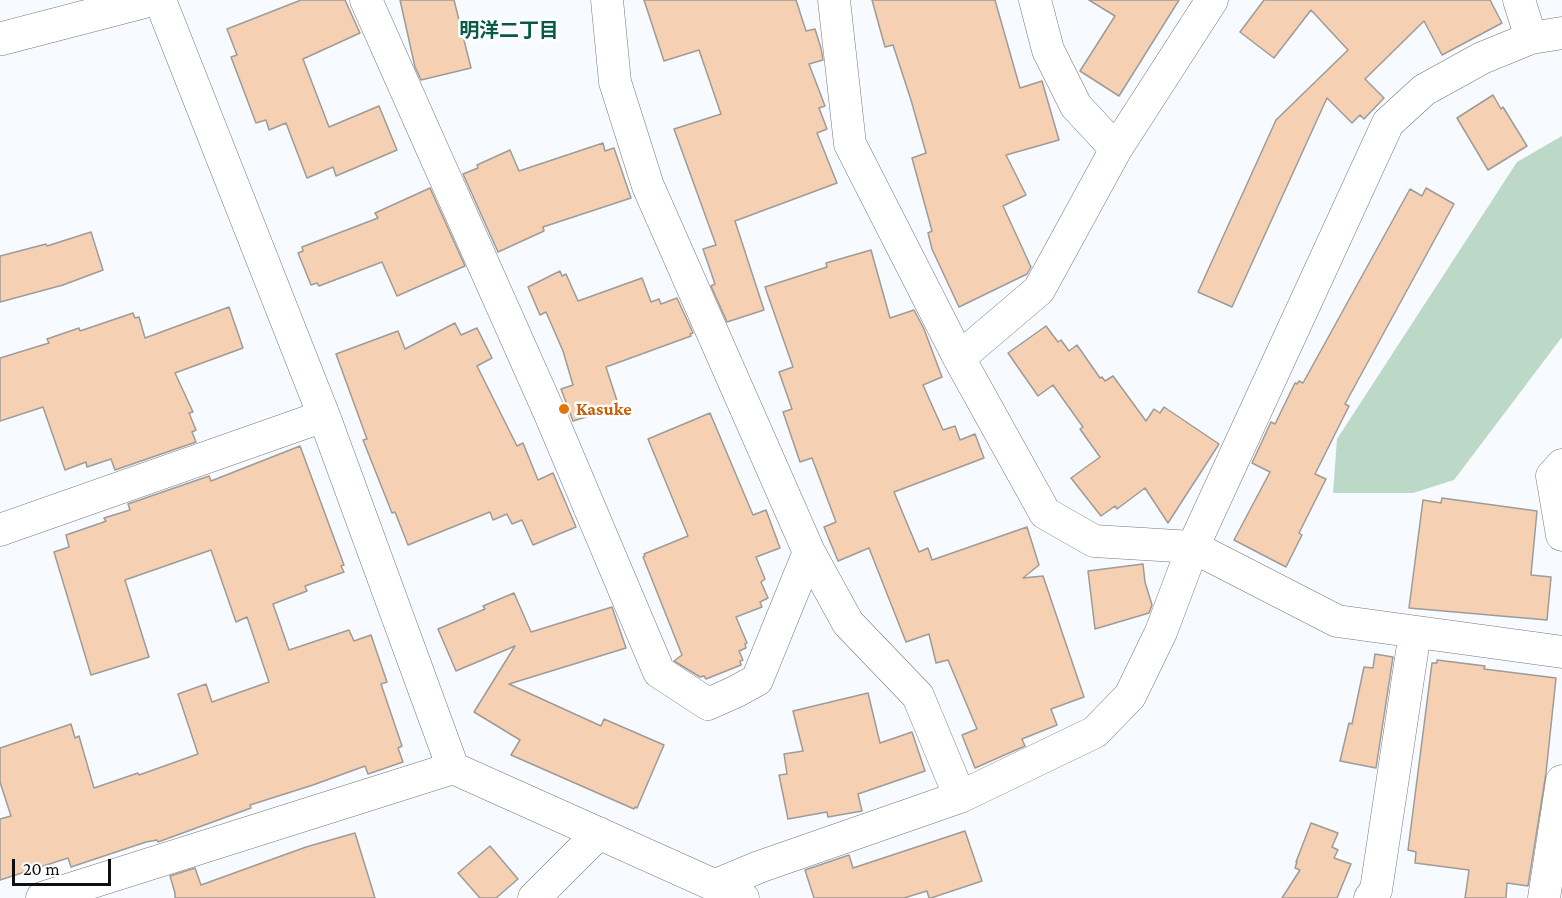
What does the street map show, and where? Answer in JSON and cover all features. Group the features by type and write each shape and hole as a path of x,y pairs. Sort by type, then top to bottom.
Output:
{"street":[{"path":"0,39 150,0"},
{"path":"160,0 324,416 453,768"},
{"path":"366,0 550,414 659,672 708,704 735,693 757,680 809,552"},
{"path":"607,0 615,82 648,186 809,552 848,623 918,696 960,797"},
{"path":"834,0 850,144 959,358 1045,513 1094,541 1193,547 1336,621 1562,652"},
{"path":"1035,0 1047,50 1076,106 1116,149"},
{"path":"959,358 1039,290 1116,149 1212,0"},
{"path":"1519,0 1531,38"},
{"path":"42,898 453,768 729,892 759,867 960,797 1095,732 1130,696 1161,632 1193,547 1388,123 1424,90 1482,58 1531,38 1562,33"},
{"path":"0,530 324,416"},
{"path":"1562,465 1552,476 1562,535"},
{"path":"1370,898 1376,890 1414,632"},
{"path":"1544,898 1562,781"},
{"path":"534,898 599,833"}],"green space":[{"path":"1562,136 1562,337 1454,480 1413,493 1333,493 1337,439 1517,162"}],"building":[{"path":"301,0 345,0 360,33 303,59 329,127 379,106 397,150 336,176 333,167 307,178 286,123 269,130 266,120 256,123 231,57 237,55 227,29"},
{"path":"400,0 454,0 471,68 421,80 415,67"},
{"path":"644,0 796,0 806,31 815,29 821,48 823,60 809,64 825,106 819,108 827,129 817,133 837,183 735,221 764,310 727,322 711,286 715,284 703,249 716,245 674,129 721,114 699,50 664,61"},
{"path":"872,0 995,0 1020,88 1042,81 1059,140 1006,155 1026,195 1003,206 1031,267 1027,274 959,307 932,249 928,233 932,231 912,158 926,153 911,100 893,45 885,47"},
{"path":"1089,0 1179,0 1119,96 1080,71 1115,16"},
{"path":"1264,0 1490,0 1502,23 1442,55 1424,21 1365,79 1384,98 1364,119 1360,115 1352,123 1327,98 1232,307 1198,292 1276,120 1348,50 1311,10 1274,58 1240,32"},
{"path":"1493,95 1527,146 1488,170 1457,118"},
{"path":"603,143 605,151 614,148 631,198 543,227 544,231 498,252 463,174 510,150 519,171"},
{"path":"430,188 465,266 397,296 382,262 319,286 317,283 311,285 298,253 303,251 302,247 378,218 375,213"},
{"path":"1426,188 1454,204 1345,404 1349,406 1315,474 1326,479 1299,533 1302,535 1286,567 1234,540 1270,472 1252,463 1271,422 1275,424 1295,383 1299,381 1303,383 1410,189 1422,196"},
{"path":"91,232 103,270 63,285 0,302 0,256 46,244 47,246"},
{"path":"871,250 890,318 914,310 924,329 942,377 923,385 943,430 955,426 960,440 975,434 984,458 894,492 919,552 928,548 932,560 1027,527 1039,565 1023,578 1043,576 1084,697 1051,709 1057,725 1022,739 1025,746 975,768 962,735 977,729 948,660 936,663 929,634 906,642 869,548 838,561 824,527 836,522 812,458 800,462 783,412 792,409 779,372 793,367 765,287 827,267 826,263"},
{"path":"560,271 562,276 566,274 578,301 642,278 651,302 659,299 661,304 677,298 693,333 690,334 691,336 606,367 619,407 573,421 561,389 573,385 563,351 546,312 540,315 528,287"},
{"path":"229,307 243,348 175,373 193,412 189,413 196,430 192,432 196,442 115,470 111,459 87,467 86,462 65,470 43,407 0,421 0,358 49,343 47,339 79,328 80,331 133,313 135,318 139,317 145,338"},
{"path":"455,323 461,335 477,328 492,358 477,366 517,446 523,443 538,480 553,473 576,527 533,545 522,520 512,524 507,514 493,520 490,512 408,545 395,512 392,513 363,440 367,439 336,354 398,331 405,349"},
{"path":"1046,326 1058,342 1061,340 1069,351 1077,345 1100,378 1102,377 1105,381 1113,376 1146,421 1154,409 1160,413 1164,407 1219,444 1168,523 1145,488 1117,509 1115,506 1101,516 1071,478 1100,457 1080,429 1083,427 1053,385 1038,396 1008,353"},
{"path":"710,413 753,515 766,510 780,548 756,557 765,579 761,582 768,598 760,602 762,607 736,617 747,643 746,648 739,651 743,660 740,661 741,665 706,679 674,661 682,655 643,557 644,554 688,536 648,439"},
{"path":"300,446 344,565 341,566 344,572 305,586 307,591 273,604 289,650 349,630 354,641 371,635 387,682 381,684 402,746 398,748 403,762 368,774 365,766 250,805 251,808 158,842 157,840 146,842 71,867 68,858 0,880 0,819 11,816 0,782 0,748 71,724 75,738 79,736 94,788 198,754 178,694 206,684 212,702 269,682 247,617 236,622 211,550 125,580 149,657 91,675 54,552 69,547 66,535 106,521 104,518 130,510 128,504 209,476 211,481"},
{"path":"1442,498 1537,511 1531,575 1551,577 1547,620 1409,608 1423,500 1441,503"},
{"path":"1143,564 1145,582 1152,605 1149,613 1095,629 1088,571"},
{"path":"514,593 531,632 612,607 626,648 509,684 601,726 604,719 664,745 637,808 634,809 511,755 520,740 474,712 515,646 456,671 438,629 485,609 483,606"},
{"path":"1375,654 1393,657 1376,768 1340,761 1349,723 1352,724 1364,667 1373,668"},
{"path":"1437,660 1485,666 1484,669 1556,678 1546,773 1528,886 1507,883 1506,898 1465,898 1469,870 1415,863 1416,852 1408,850 1432,663 1437,663"},
{"path":"868,693 880,743 912,732 925,771 858,794 862,811 828,817 827,812 788,819 779,775 787,774 784,754 803,751 793,711"},
{"path":"1311,823 1338,833 1332,847 1338,850 1334,858 1351,864 1337,898 1282,898 1300,870 1295,868 1296,862"},
{"path":"965,831 982,881 931,898 927,891 904,898 814,898 805,870 849,855 853,868"},
{"path":"355,833 375,898 175,898 170,876 195,868 201,885 306,847"},
{"path":"490,846 518,879 496,898 480,898 458,873"}],"place":[{"name":"Kasuke","path":"564,409"}],"district":[{"name":"明洋二丁目","path":"509,31"}]}
